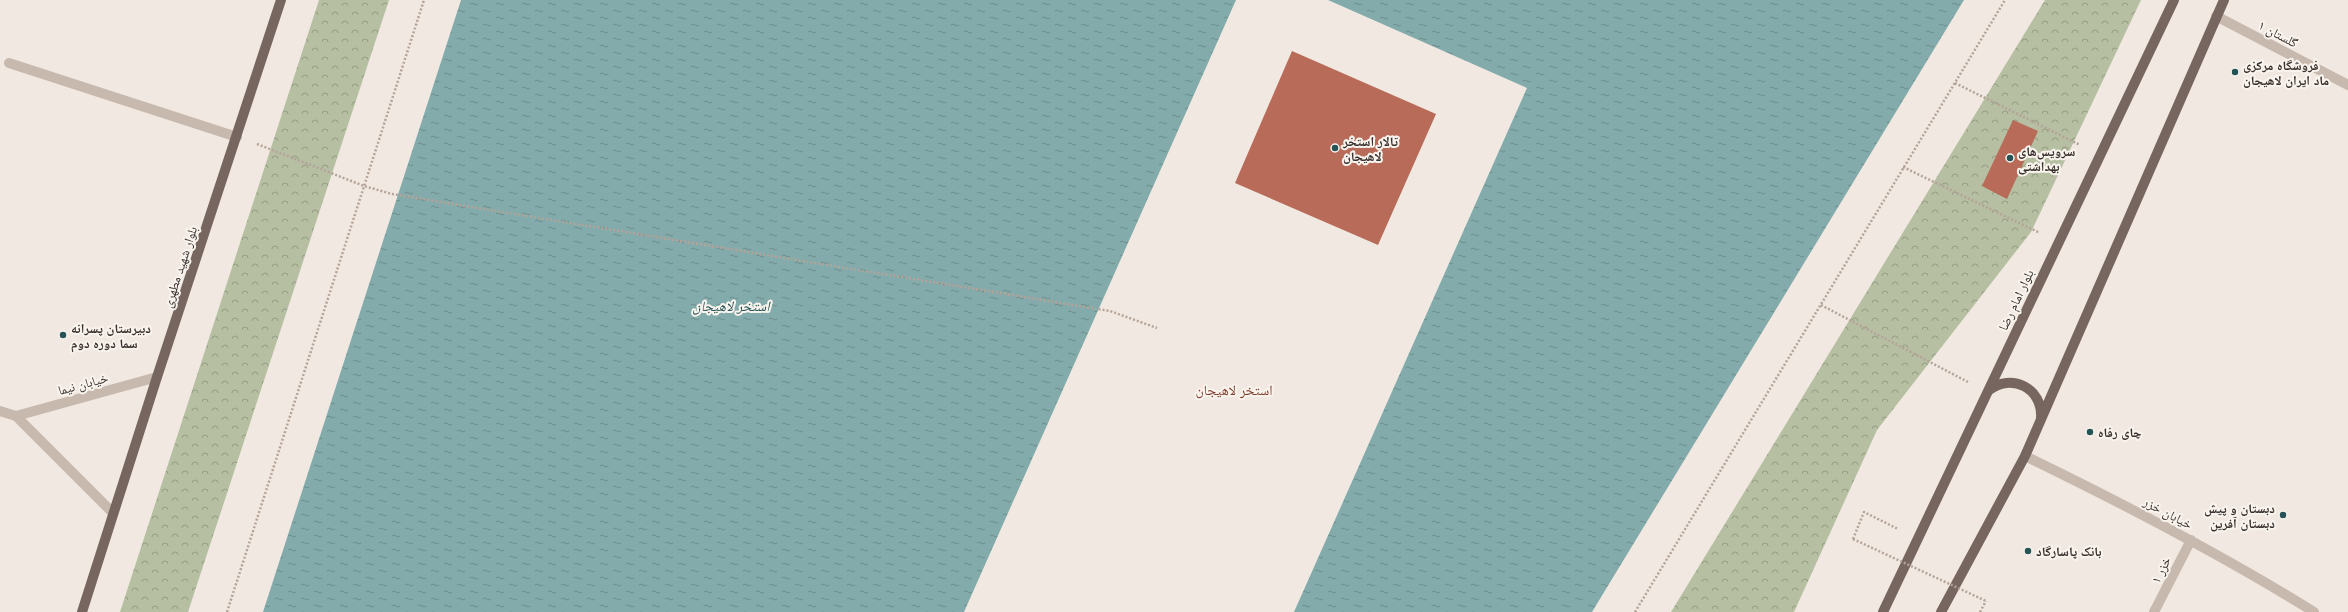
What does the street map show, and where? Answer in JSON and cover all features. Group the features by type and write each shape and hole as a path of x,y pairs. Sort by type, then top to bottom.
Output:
{"main road":[{"name":"بلوار شهید مطهری","path":"82,612 157,377 282,0"},
{"name":"بلوار امام رضا","path":"1883,612 2174,0"},
{"path":"1941,612 2025,456 2224,0"},
{"path":"1987,392 1995,385 2005,382 2016,382 2026,386 2034,392 2039,401 2040,422"}],"street":[{"name":"گلستان ۱","path":"2216,16 2348,85"},
{"path":"9,63 237,136"},
{"name":"خیابان نیما","path":"16,416 157,377"},
{"path":"0,411 16,416 113,514"},
{"name":"خیابان خزر","path":"2025,456 2117,500 2248,570 2314,612"},
{"name":"خزر ۱","path":"2154,612 2191,540"}],"path":[{"path":"227,612 424,0"},
{"path":"1635,612 2005,0"},
{"path":"1955,83 2100,155"},
{"path":"237,136 364,186 392,194 1110,311 1158,328"},
{"path":"1903,167 2058,242"},
{"path":"1821,305 1987,392"},
{"path":"1917,538 1864,512 1853,539 1986,601 1980,612"}],"green space":[{"path":"319,0 389,0 188,612 120,612"},
{"path":"2045,0 2141,0 2031,232 1877,430 1794,612 1671,612"}],"water":[{"name":"استخر لاهیجان","path":"461,0 1236,0 964,612 263,612"},
{"path":"1328,0 1964,0 1592,612 1294,612 1527,88"}],"building":[{"name":"تالار استخر لاهیجان","path":"1292,51 1436,114 1378,245 1235,183"},
{"name":"سرویس‌های بهداشتی","path":"2013,120 2038,131 2007,199 1982,186"}],"place":[{"name":"فروشگاه مرکزی ماد ایران لاهیجان","path":"2235,72"},
{"name":"تالار استخر لاهیجان","path":"1335,148"},
{"name":"سرویس‌های بهداشتی","path":"2010,158"},
{"name":"دبیرستان پسرانه سما دوره دوم","path":"63,335"},
{"name":"چای رفاه","path":"2090,432"},
{"name":"دبستان و پیش دبستان آفرین","path":"2283,515"},
{"name":"بانک پاسارگاد","path":"2028,551"}],"district":[{"name":"استخر لاهیجان","path":"1234,390"}]}
